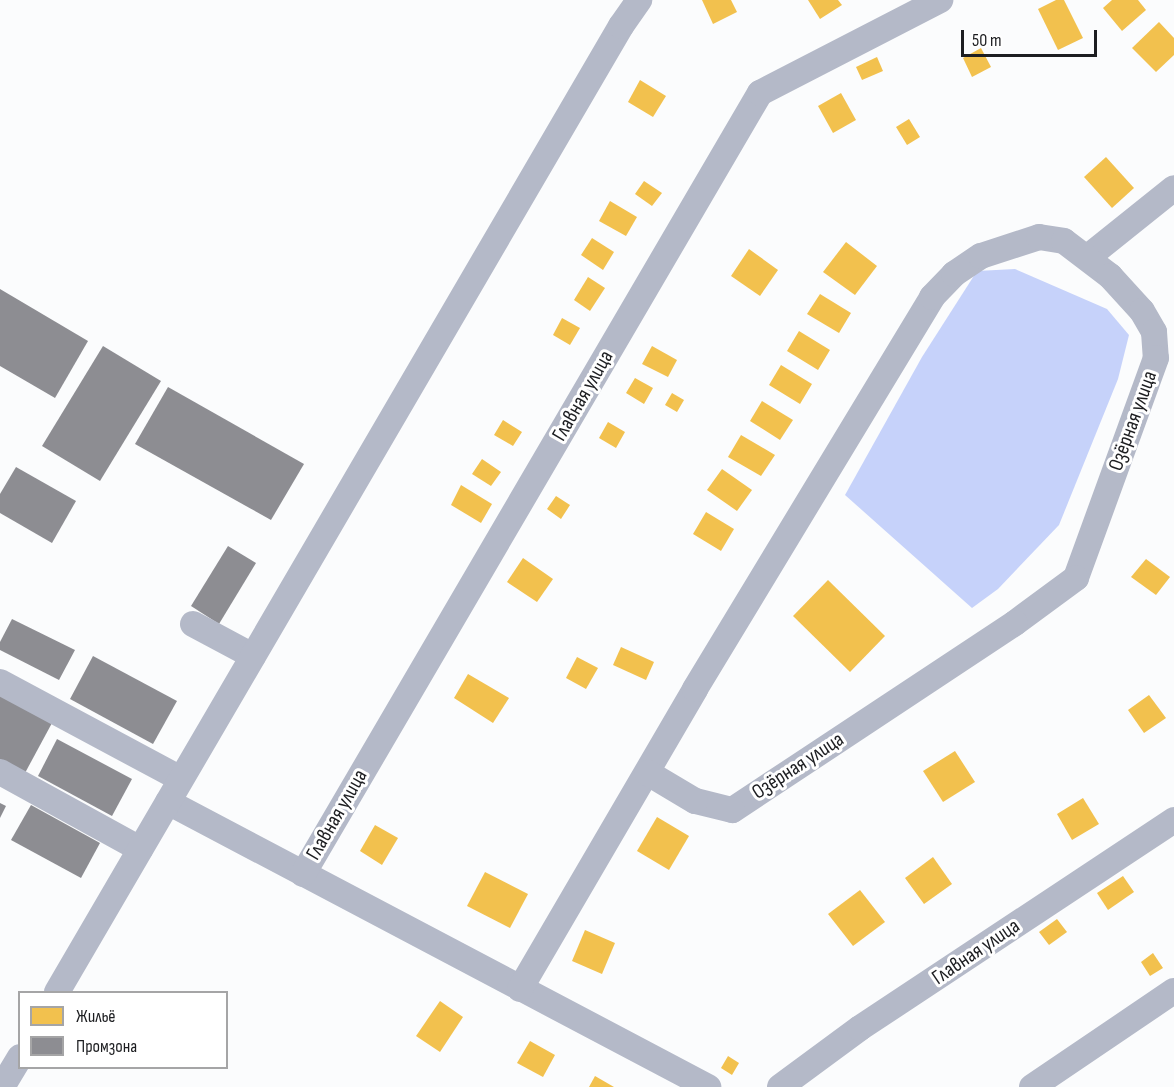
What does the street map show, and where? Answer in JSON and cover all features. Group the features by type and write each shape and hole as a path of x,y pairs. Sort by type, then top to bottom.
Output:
{"street":[{"path":"58,991 615,36 639,0"},
{"name":"Главная улица","path":"303,874 760,93 940,0"},
{"path":"1088,257 1174,188"},
{"name":"Озёрная улица","path":"520,989 695,689 932,297 954,274 981,256 1039,237 1064,241 1088,257 1142,310 1154,332 1156,357 1077,578 1015,623 732,810 695,801 648,773"},
{"path":"193,624 253,656"},
{"path":"0,682 181,779"},
{"path":"0,772 140,849"},
{"name":"Главная улица","path":"168,802 708,1087"},
{"name":"Главная улица","path":"791,1084 860,1028 1174,820"},
{"path":"1032,1087 1174,991"},
{"path":"2,1087 18,1061"}],"water":[{"path":"1015,269 1107,309 1129,335 1118,379 1059,525 998,589 972,608 845,495 922,357 977,271"}],"building: Жильё":[{"path":"702,0 731,0 737,12 713,24"},
{"path":"808,0 838,0 842,5 820,19"},
{"path":"1056,0 1064,0 1083,38 1058,50 1038,9"},
{"path":"1112,0 1138,0 1146,10 1122,31 1103,8"},
{"path":"1159,22 1174,38 1174,55 1156,72 1132,48"},
{"path":"981,48 991,67 972,77 963,58"},
{"path":"877,57 883,71 862,80 856,67"},
{"path":"640,80 666,96 653,117 628,102"},
{"path":"841,93 856,120 833,133 818,106"},
{"path":"909,119 920,137 907,145 896,127"},
{"path":"1106,157 1134,188 1112,208 1084,177"},
{"path":"644,181 662,193 652,206 635,194"},
{"path":"610,201 637,217 626,236 599,221"},
{"path":"592,238 614,252 603,270 581,255"},
{"path":"846,242 877,266 855,295 823,272"},
{"path":"749,249 778,270 760,296 731,276"},
{"path":"588,277 605,288 590,311 574,300"},
{"path":"820,294 851,313 839,333 807,314"},
{"path":"562,318 580,328 570,345 553,335"},
{"path":"799,331 830,350 818,370 787,351"},
{"path":"652,346 677,360 668,377 642,364"},
{"path":"781,365 812,384 800,404 769,385"},
{"path":"635,378 653,388 644,404 626,393"},
{"path":"672,393 684,400 677,412 665,405"},
{"path":"762,401 793,420 780,440 750,421"},
{"path":"503,420 522,432 513,446 494,435"},
{"path":"608,422 625,432 616,448 599,438"},
{"path":"741,435 775,455 761,476 728,457"},
{"path":"482,459 501,472 491,486 472,474"},
{"path":"722,469 752,490 737,511 707,490"},
{"path":"461,485 492,504 481,523 451,505"},
{"path":"556,496 570,505 561,519 547,509"},
{"path":"706,512 734,529 721,551 693,534"},
{"path":"523,558 553,579 537,602 507,582"},
{"path":"1146,559 1170,577 1156,595 1131,577"},
{"path":"828,580 885,636 850,672 793,616"},
{"path":"621,647 654,662 646,680 613,665"},
{"path":"577,657 598,668 586,689 566,678"},
{"path":"468,674 509,698 493,723 454,698"},
{"path":"1149,695 1166,718 1144,733 1128,710"},
{"path":"955,751 975,782 943,802 923,771"},
{"path":"1083,798 1099,824 1072,840 1057,814"},
{"path":"657,817 689,836 669,870 637,851"},
{"path":"375,825 398,838 382,865 360,851"},
{"path":"933,857 952,884 924,904 905,878"},
{"path":"485,872 528,894 510,928 467,906"},
{"path":"1123,876 1134,892 1108,910 1097,893"},
{"path":"860,890 885,922 853,946 828,914"},
{"path":"1057,919 1067,932 1049,945 1039,932"},
{"path":"585,930 615,943 602,974 572,961"},
{"path":"1153,953 1163,968 1150,976 1141,962"},
{"path":"440,1001 463,1017 440,1052 416,1036"},
{"path":"530,1041 555,1055 543,1077 517,1063"},
{"path":"728,1056 739,1063 732,1075 721,1068"},
{"path":"595,1076 614,1087 589,1087"}],"building: Промзона":[{"path":"0,289 88,341 55,398 0,366"},
{"path":"103,346 161,381 100,481 42,446"},
{"path":"168,387 304,464 271,520 135,444"},
{"path":"16,467 76,501 52,543 0,513 0,494"},
{"path":"228,546 256,563 219,624 191,606"},
{"path":"12,619 75,650 59,680 0,650 0,642"},
{"path":"93,656 177,701 153,744 70,699"},
{"path":"0,695 52,723 25,773 0,759"},
{"path":"57,739 132,779 112,816 38,776"},
{"path":"0,803 6,806 0,818"},
{"path":"31,805 100,843 81,878 11,840"}]}
